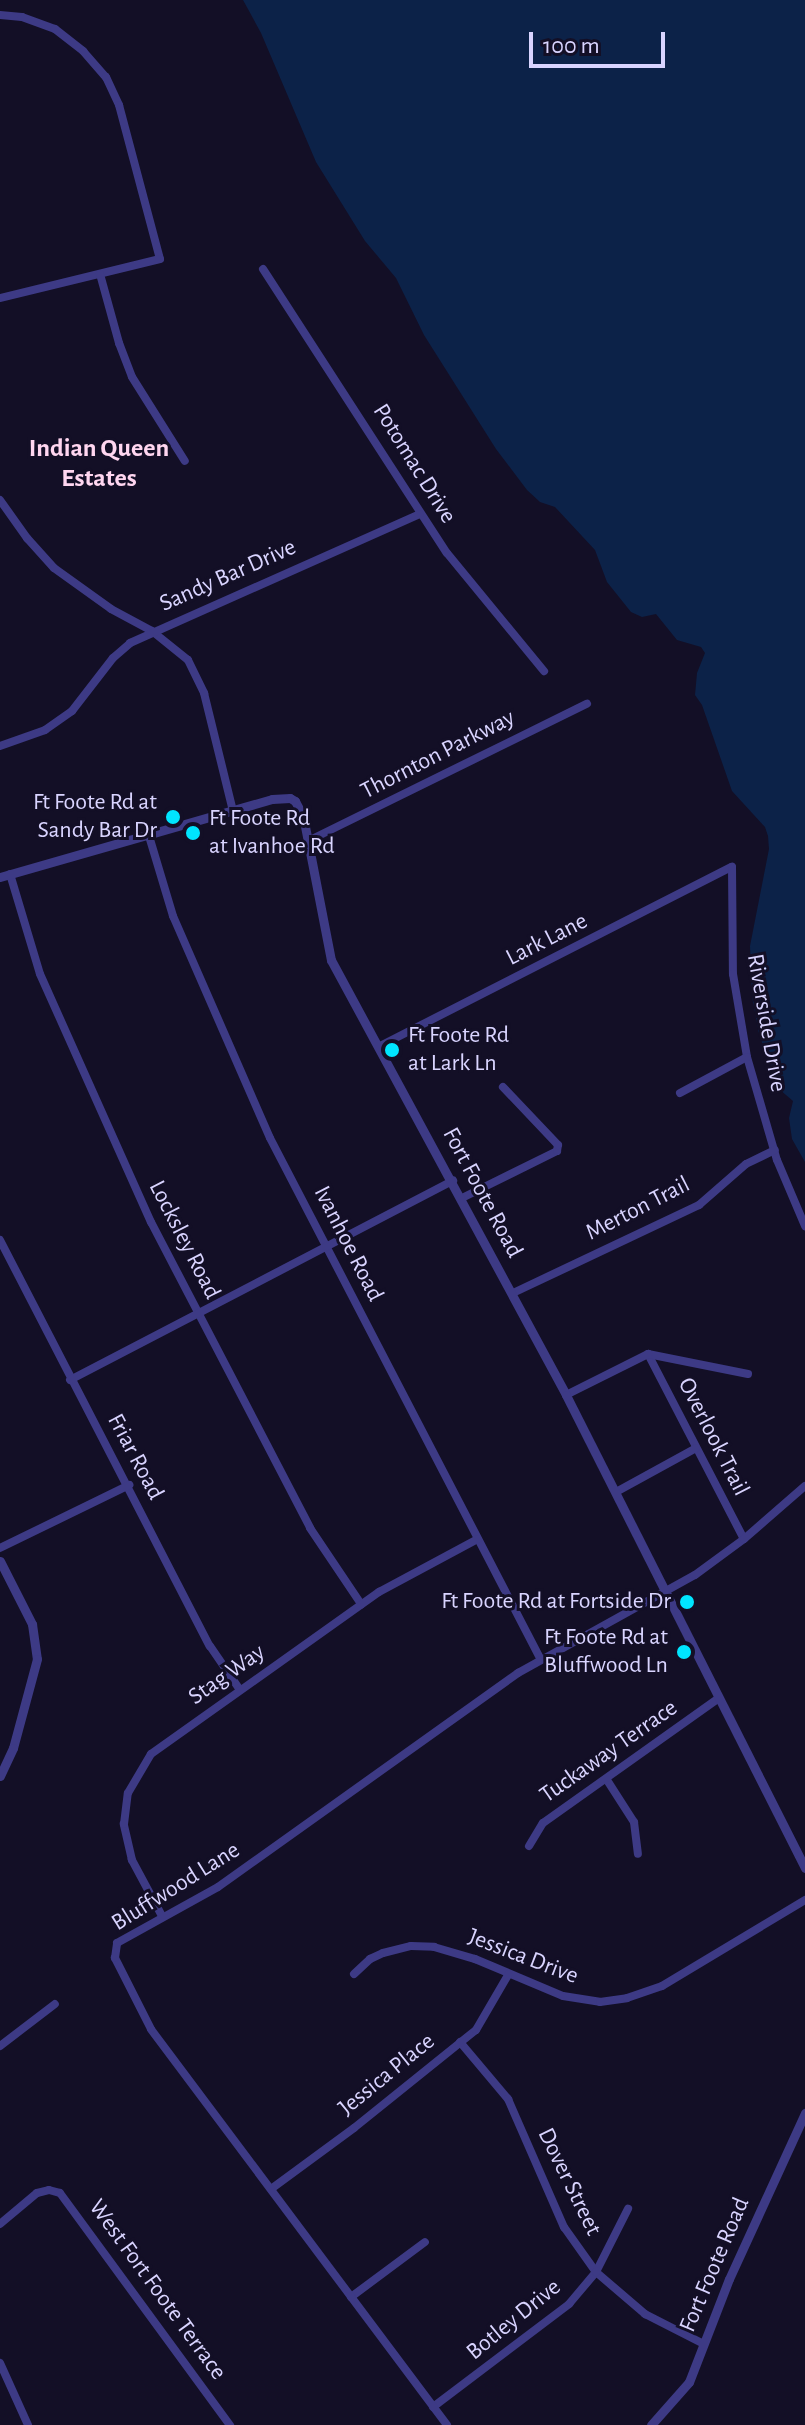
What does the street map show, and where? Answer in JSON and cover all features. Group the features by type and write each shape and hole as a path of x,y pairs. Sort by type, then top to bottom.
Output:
{"street":[{"path":"0,15 22,17 55,29 83,51 106,77 123,116 160,259 0,298"},
{"name":"Potomac Drive","path":"263,269 406,486 420,514 475,590 544,671"},
{"path":"100,274 132,377 185,461"},
{"path":"0,500 27,538 54,568 111,609 152,631 113,658 72,711 57,723 32,737 0,746"},
{"name":"Sandy Bar Drive","path":"152,631 420,514"},
{"name":"Sandy Bar Drive","path":"152,631 180,651 200,680 233,811"},
{"name":"Thornton Parkway","path":"308,841 587,704"},
{"name":"Fort Foote Road","path":"5,876 272,799 290,798 299,807 326,944 566,1395 805,1868"},
{"name":"Ivanhoe Road","path":"149,836 173,916 270,1138 540,1658"},
{"name":"Lark Lane","path":"380,1046 732,867"},
{"name":"Riverside Drive","path":"732,867 733,974 747,1057 775,1150 805,1226"},
{"name":"Locksley Road","path":"5,876 40,974 139,1197 310,1528 361,1604"},
{"path":"680,1093 747,1057"},
{"path":"462,1198 557,1151 558,1145 503,1087"},
{"name":"Merton Trail","path":"513,1293 699,1205 746,1164 775,1150"},
{"path":"70,1380 453,1181"},
{"name":"Friar Road","path":"0,1240 210,1646 240,1690"},
{"path":"566,1395 648,1354 748,1374"},
{"name":"Overlook Trail","path":"648,1354 744,1539"},
{"path":"616,1492 696,1448"},
{"path":"0,1548 129,1485"},
{"name":"Bluffwood Lane","path":"447,2425 151,2029 117,1965 117,1943 218,1887 540,1658 666,1593 744,1539 805,1486"},
{"name":"Stag Way","path":"162,1916 127,1842 124,1824 128,1793 151,1754 361,1604 478,1539"},
{"path":"0,1561 32,1624 37,1659 13,1748 0,1776"},
{"name":"Tuckaway Terrace","path":"529,1846 543,1823 719,1698"},
{"path":"607,1780 634,1822 638,1854"},
{"name":"Jessica Drive","path":"354,1974 370,1959 411,1946 457,1953 576,1999 600,2002 627,1998 662,1986 805,1900"},
{"name":"Jessica Place","path":"271,2189 460,2042 484,2018 508,1975"},
{"path":"0,2046 55,2004"},
{"name":"Dover Street","path":"460,2042 508,2099 564,2227 596,2272 645,2314 704,2344"},
{"name":"Fort Foote Road","path":"651,2425 689,2382 758,2212 805,2113"},
{"name":"West Fort Foote Terrace","path":"3,2222 37,2193 54,2191 64,2197 230,2425"},
{"name":"Botley Drive","path":"433,2407 552,2320 596,2272 628,2209"},
{"path":"351,2297 425,2242"},
{"path":"0,2363 28,2425"}],"water":[{"path":"243,0 805,0 805,1162 792,1139 789,1118 793,1101 779,1089 759,1034 752,997 750,946 769,849 768,836 765,827 732,791 702,705 695,695 697,673 705,653 701,647 677,640 656,614 642,617 631,612 607,582 595,550 555,507 540,502 527,490 496,449 424,335 396,278 365,241 316,162 261,33"}],"place":[{"name":"Ft Foote Rd at Sandy Bar Dr","path":"173,817"},
{"name":"Ft Foote Rd at Ivanhoe Rd","path":"193,833"},
{"name":"Ft Foote Rd at Lark Ln","path":"392,1050"},
{"name":"Ft Foote Rd at Fortside Dr","path":"687,1602"},
{"name":"Ft Foote Rd at Bluffwood Ln","path":"684,1652"}],"district":[{"name":"Indian Queen Estates","path":"99,464"}]}
